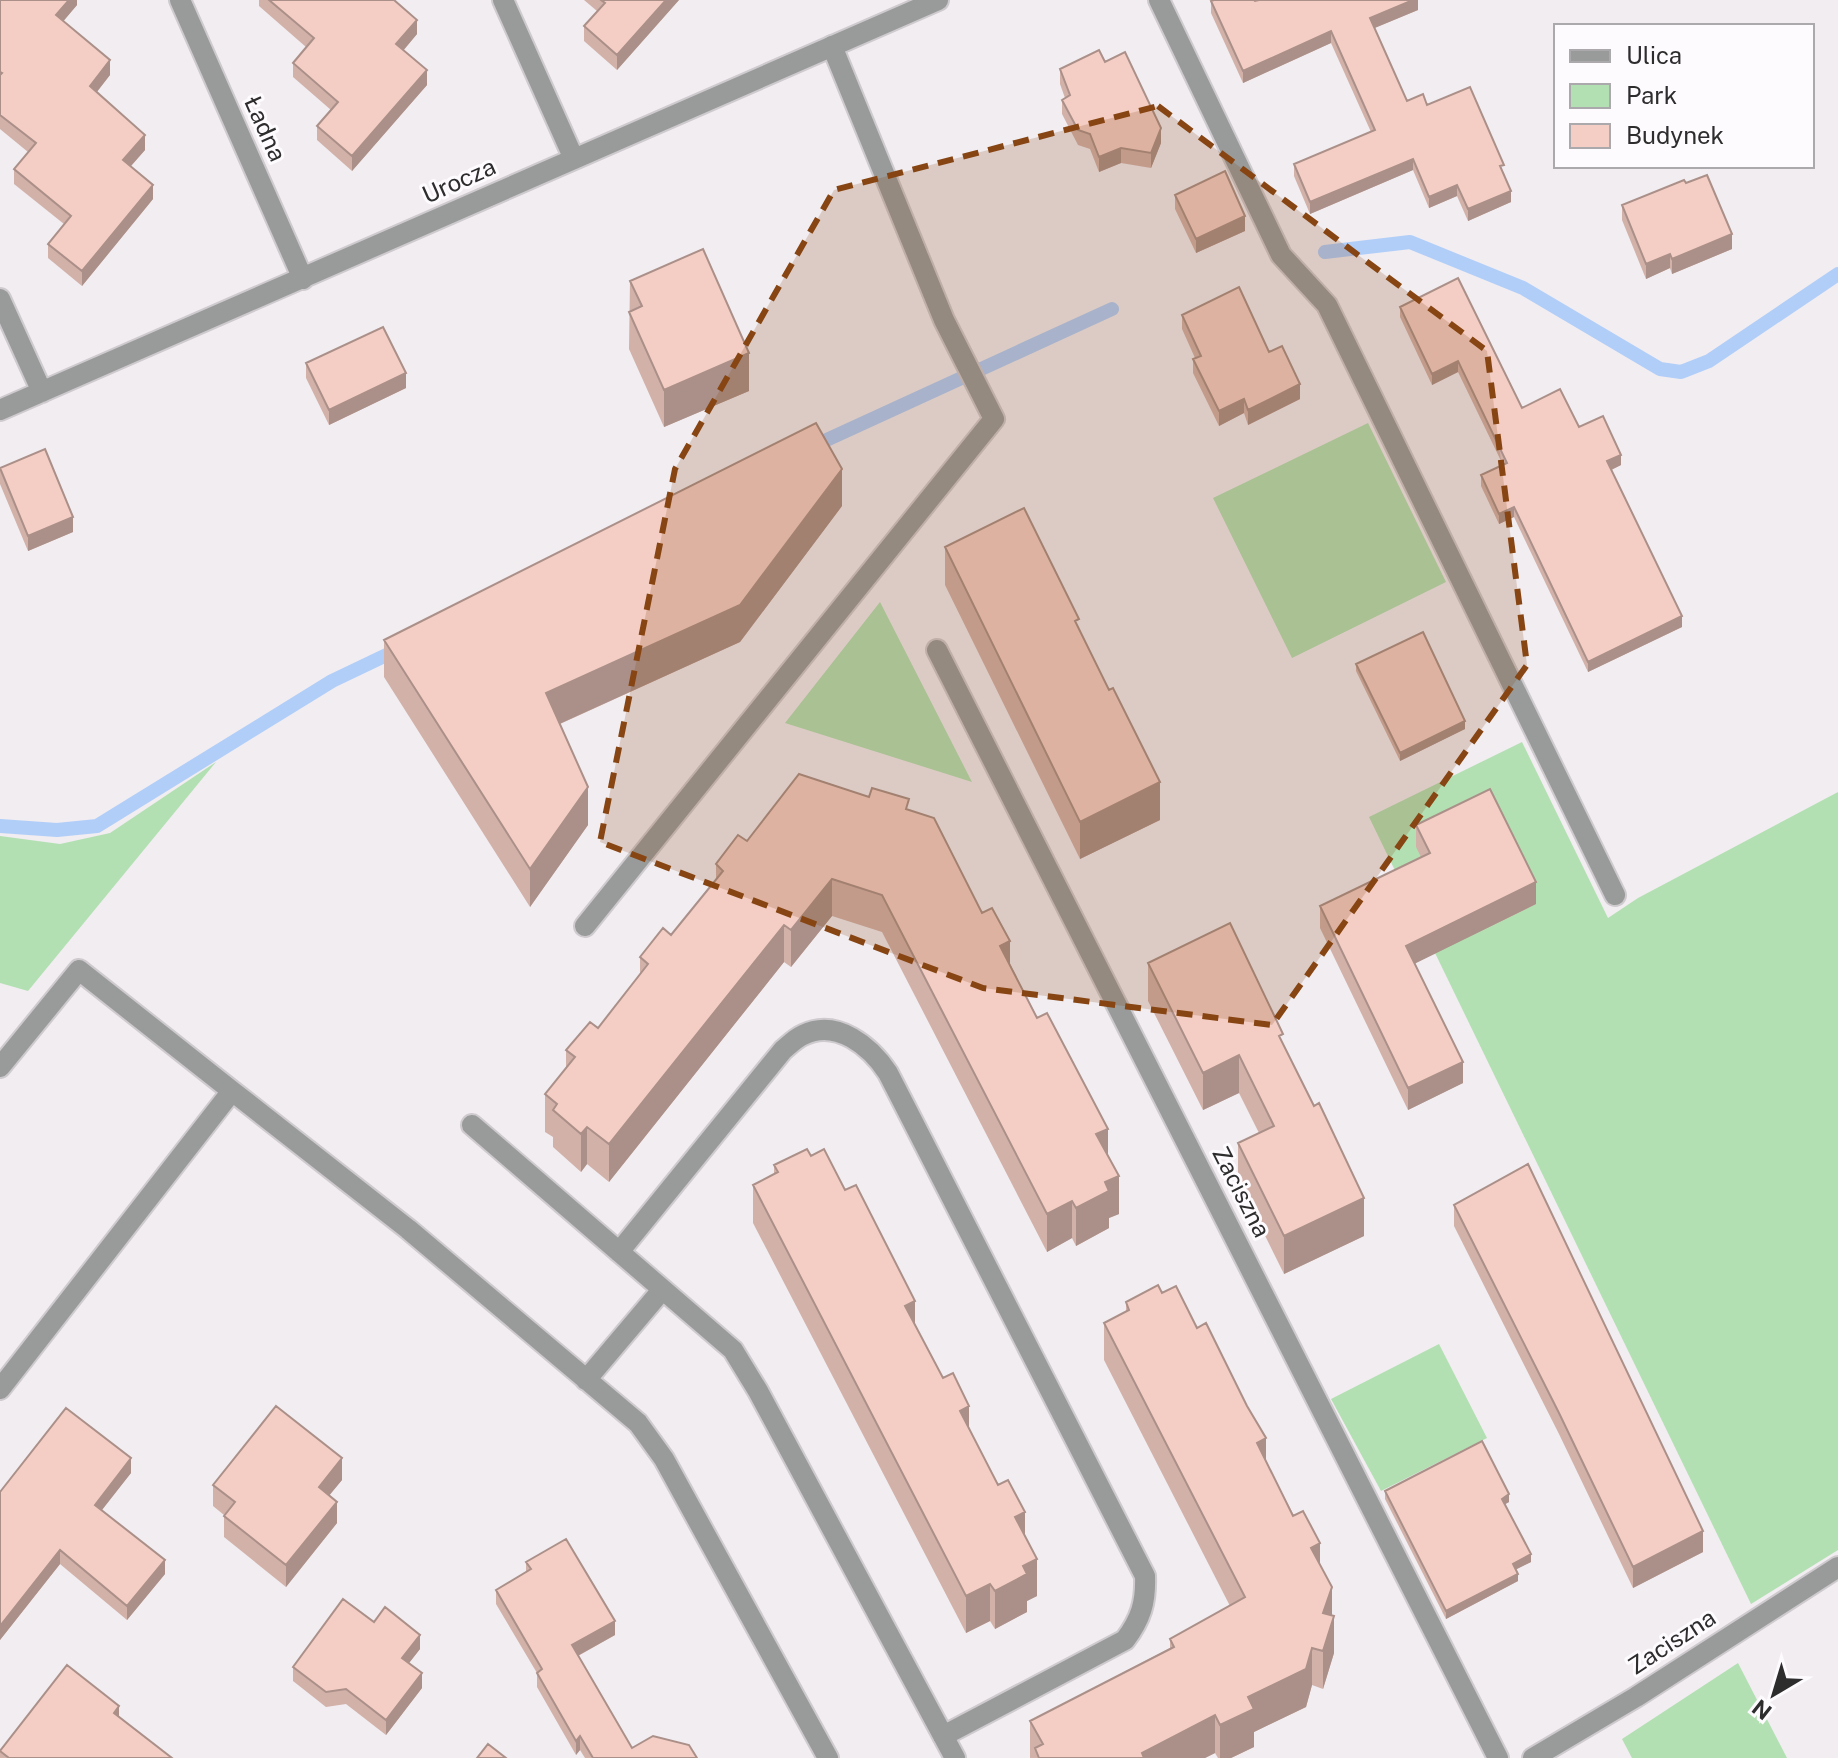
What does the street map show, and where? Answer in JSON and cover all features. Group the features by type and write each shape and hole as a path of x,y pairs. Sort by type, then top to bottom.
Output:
{"street":[{"name":"Ładna","path":"180,0 303,279"},
{"path":"503,0 574,159"},
{"name":"Urocza","path":"0,410 938,0"},
{"path":"1159,0 1281,255 1327,305 1615,895"},
{"path":"585,926 994,419 944,320 832,46"},
{"path":"0,299 42,392"},
{"name":"Zaciszna","path":"937,650 1498,1758"},
{"path":"0,1067 79,970 408,1229 638,1423 664,1459 828,1758"},
{"path":"619,1252 783,1050 804,1035 821,1030 850,1038 876,1055 888,1073 1145,1576 1146,1598 1138,1623 1125,1640 943,1736"},
{"path":"0,1389 232,1091"},
{"path":"472,1125 733,1350 955,1758"},
{"path":"586,1380 662,1290"},
{"name":"Zaciszna","path":"1533,1758 1636,1697 1838,1567"}],"highlighted area":[{"path":"1158,106 1487,351 1527,665 1272,1025 983,988 600,842 675,469 834,190"}],"green space":[{"path":"1368,423 1446,582 1292,658 1213,498"},
{"path":"880,602 972,782 785,723"},
{"path":"1522,742 1608,918 1638,898 1838,792 1838,1550 1751,1604 1369,817"},
{"path":"216,762 28,991 0,983 0,836 60,844 110,833"},
{"path":"1439,1344 1487,1438 1381,1491 1331,1399"},
{"path":"1738,1663 1787,1758 1632,1758 1622,1739"}],"building":[{"path":"0,0 69,0 56,15 110,60 90,86 145,135 123,160 153,185 82,271 48,244 71,216 14,169 36,143 0,115"},
{"path":"269,0 394,0 417,20 396,44 427,70 352,156 317,126 338,102 293,63 314,38"},
{"path":"601,0 666,0 617,55 584,26 605,3"},
{"path":"1413,0 1370,18 1407,101 1423,94 1427,105 1470,87 1504,165 1500,166 1511,191 1468,209 1457,185 1429,197 1413,159 1310,202 1294,164 1375,130 1331,31 1243,71 1211,1"},
{"path":"1099,50 1105,62 1125,52 1161,128 1151,153 1121,148 1099,157 1090,134 1078,130 1062,100 1070,95 1060,69"},
{"path":"1225,171 1245,216 1196,239 1175,195"},
{"path":"1707,175 1732,234 1672,259 1670,254 1646,264 1622,205 1684,180 1686,183"},
{"path":"703,249 749,353 664,390 629,312 642,306 630,281"},
{"path":"1458,278 1522,408 1560,389 1579,427 1603,416 1621,455 1607,461 1682,616 1588,662 1514,507 1499,514 1481,475 1507,463 1458,361 1432,374 1400,307"},
{"path":"1239,287 1269,352 1282,346 1300,384 1248,410 1244,399 1219,411 1193,359 1201,356 1182,315"},
{"path":"383,327 406,373 329,410 306,363"},
{"path":"816,423 842,469 740,605 546,693 588,787 530,869 384,640"},
{"path":"45,449 73,517 28,536 0,468"},
{"path":"1024,508 1079,619 1075,621 1109,690 1113,688 1160,782 1080,822 945,547"},
{"path":"1423,632 1465,721 1400,753 1356,664"},
{"path":"799,774 869,797 872,788 909,799 906,809 934,818 982,913 992,908 1010,941 1000,946 1037,1018 1047,1013 1108,1129 1096,1134 1119,1176 1105,1182 1109,1191 1076,1208 1072,1201 1047,1214 882,895 832,879 791,930 784,925 609,1144 587,1127 581,1134 553,1110 557,1104 545,1094 575,1057 566,1050 590,1022 598,1028 648,964 640,957 663,928 671,935 723,871 716,864 738,835 747,841"},
{"path":"1490,789 1536,882 1406,946 1463,1062 1408,1088 1320,906 1430,853 1416,825"},
{"path":"1230,923 1283,1034 1279,1036 1314,1106 1319,1103 1364,1198 1284,1236 1238,1143 1274,1126 1239,1055 1203,1073 1148,963"},
{"path":"807,1149 811,1156 824,1149 845,1190 856,1185 915,1301 905,1306 943,1378 953,1373 969,1406 960,1411 998,1485 1008,1480 1025,1512 1015,1517 1037,1559 1023,1566 1027,1574 995,1591 990,1584 966,1596 753,1185 778,1172 774,1165"},
{"path":"1528,1164 1703,1531 1633,1567 1454,1205"},
{"path":"1158,1285 1162,1293 1176,1286 1197,1328 1206,1323 1266,1438 1257,1443 1293,1516 1303,1511 1320,1543 1311,1548 1332,1587 1323,1613 1334,1616 1323,1651 1312,1648 1306,1669 1248,1697 1254,1709 1220,1725 1215,1715 1142,1753 1144,1758 1039,1758 1035,1748 1043,1744 1030,1721 1174,1647 1170,1639 1245,1597 1104,1323 1129,1310 1126,1302"},
{"path":"276,1406 342,1458 319,1487 337,1502 286,1565 224,1516 235,1502 213,1485"},
{"path":"66,1408 131,1458 95,1505 165,1560 127,1606 60,1550 0,1626 0,1492"},
{"path":"1482,1441 1509,1494 1502,1499 1531,1554 1513,1564 1518,1574 1446,1611 1385,1491"},
{"path":"566,1539 615,1621 572,1645 632,1748 653,1736 689,1745 697,1758 593,1758 580,1736 576,1741 537,1673 542,1669 496,1590 531,1569 526,1562"},
{"path":"343,1599 374,1622 385,1607 420,1635 402,1658 422,1673 386,1720 346,1689 326,1692 293,1667"},
{"path":"67,1665 119,1706 114,1713 172,1758 9,1758 0,1751"},
{"path":"488,1744 506,1758 477,1758"}],"waterway":[{"path":"1325,252 1410,242 1523,288 1660,369 1681,372 1709,361 1838,274"},
{"path":"809,448 1112,309"},
{"path":"0,826 57,830 97,826 332,681 399,649"}]}
